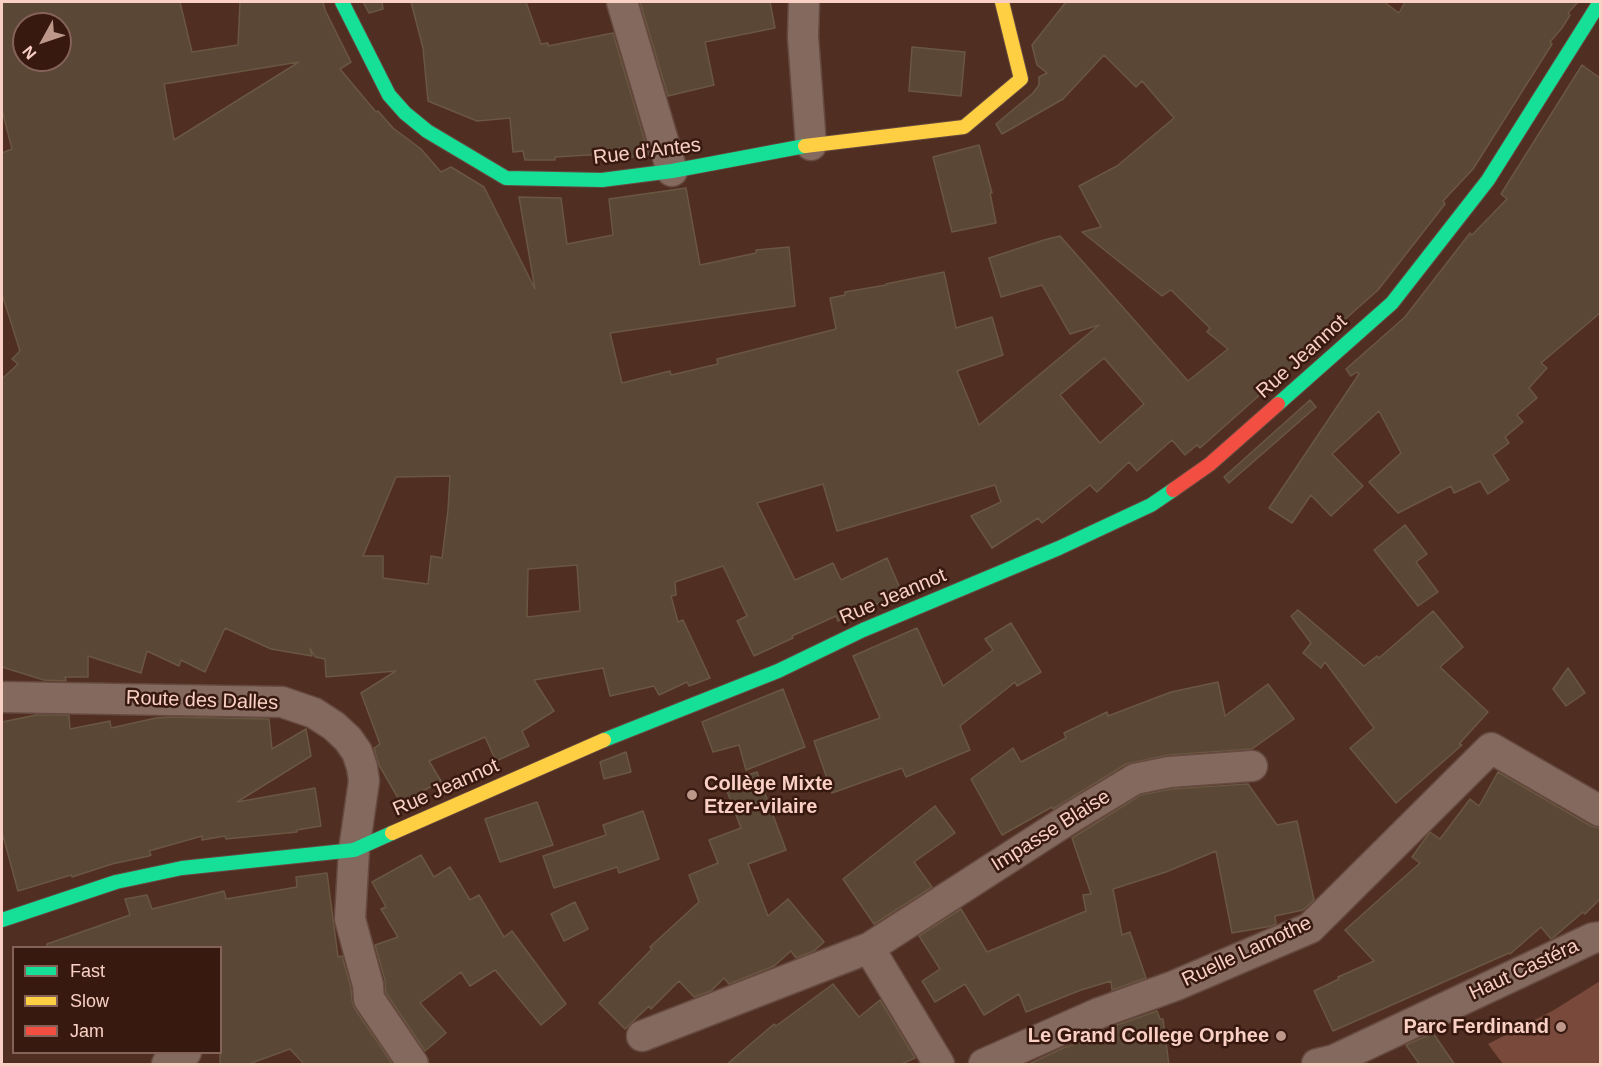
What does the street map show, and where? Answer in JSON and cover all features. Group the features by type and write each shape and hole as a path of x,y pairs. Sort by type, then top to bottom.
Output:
{"street":[{"name":"Rue d'Antes","path":"342,2 389,95 405,113 427,131 506,178 602,180 672,171 811,145 964,127 1021,79 1002,2"},
{"path":"621,2 672,171"},
{"path":"804,2 803,37 811,145"},
{"name":"Rue Jeannot","path":"2,920 116,882 182,868 354,850 595,744 778,672 863,630 1059,548 1150,505 1210,464 1392,303 1488,180 1600,2"},
{"name":"Route des Dalles","path":"2,697 282,702 314,713 334,726 348,739 357,752 364,781 354,850 350,919 368,985 369,999 413,1065"},
{"name":"Ruelle Lamothe","path":"984,1065 1099,1014 1174,986 1310,928 1491,748 1600,812"},
{"name":"Impasse Blaise","path":"642,1036 869,948 1135,779 1169,772 1252,766"},
{"name":"Haut Castéra","path":"1317,1065 1334,1060 1593,938 1600,937"},
{"path":"869,948 939,1065"},
{"path":"167,1065 184,1054"}],"shaded area":[{"name":"Parc Ferdinand","path":"1600,981 1600,1064 1503,1064 1488,1044 1554,1010"}],"building":[{"path":"2,2 180,2 192,52 238,45 240,2 323,2 351,62 340,69 376,112 378,111 393,128 421,149 441,172 451,167 484,187 535,289 519,197 561,198 567,244 613,235 609,199 686,188 700,265 756,253 756,250 789,247 795,306 610,333 622,383 670,371 671,375 718,364 717,359 836,329 830,298 845,295 845,292 944,272 956,328 992,317 1003,355 957,371 979,425 1099,325 1070,334 1042,285 1001,297 989,258 1044,240 1060,236 1188,381 1228,349 1207,332 1210,328 1171,290 1162,296 1082,232 1101,227 1079,186 1117,166 1174,118 1142,81 1136,87 1104,55 1063,99 1002,134 996,124 1033,93 1039,85 1039,77 1047,73 1037,65 1032,45 1066,2 1384,2 1399,13 1405,2 1578,2 1568,13 1570,15 1550,42 1552,44 1473,169 1443,201 1445,204 1378,290 1200,448 1197,445 1185,455 1172,440 1137,471 1129,462 1097,492 1090,485 1042,523 1038,518 992,548 971,516 1001,502 995,485 837,531 823,484 757,503 795,580 833,563 841,580 887,558 902,593 838,621 836,616 754,656 737,621 747,616 723,566 675,582 676,595 671,596 678,622 683,620 710,678 689,686 687,682 659,695 654,686 610,696 603,668 534,680 554,711 522,731 529,746 496,761 485,737 429,761 441,781 401,803 379,765 374,748 380,744 361,693 396,671 326,677 325,659 315,657 310,648 312,656 271,649 225,628 205,672 181,660 179,666 147,651 141,673 88,656 88,677 65,677 66,681 44,680 2,667 2,379 18,364 12,359 20,351 2,294 2,153 12,149 2,110","holes":["299,62 174,140 164,84","1104,358 1144,404 1100,443 1060,395","450,476 442,558 431,556 428,584 383,578 383,556 363,556 396,477","577,565 580,611 527,617 528,569"]},
{"path":"363,2 382,2 383,9 369,13"},
{"path":"411,2 526,2 541,44 548,43 548,46 613,33 649,155 623,158 622,153 555,157 555,160 525,160 523,151 513,152 510,118 477,121 428,101 423,48"},
{"path":"640,2 770,2 775,28 705,42 714,85 668,96"},
{"path":"912,47 965,52 961,96 909,91"},
{"path":"1582,65 1600,78 1600,313 1541,363 1547,368 1529,388 1537,398 1517,415 1523,422 1505,437 1509,443 1493,455 1509,480 1488,494 1480,481 1454,493 1451,486 1398,513 1369,482 1401,453 1379,411 1332,454 1363,486 1331,516 1311,495 1292,523 1269,508 1359,374 1357,372 1351,376 1346,369 1405,317 1470,233 1472,235 1507,199 1501,194"},
{"path":"979,145 992,193 990,193 996,223 952,232 933,157"},
{"path":"1310,400 1316,407 1229,483 1224,477"},
{"path":"1405,525 1427,554 1416,562 1438,592 1418,606 1374,550"},
{"path":"1298,610 1364,666 1377,656 1379,658 1433,611 1463,647 1440,667 1488,712 1459,744 1462,745 1396,803 1350,748 1374,728 1325,662 1321,668 1303,653 1311,643 1291,616"},
{"path":"1011,623 1041,672 1017,686 1015,682 960,726 970,750 906,777 902,768 832,793 814,741 880,718 853,656 917,628 943,686 993,650 985,639"},
{"path":"1568,668 1585,693 1566,706 1553,689"},
{"path":"1218,682 1225,716 1268,684 1294,719 1252,749 1168,755 1126,764 1053,809 1052,807 1002,835 971,779 1013,748 1021,762 1066,738 1064,733 1107,712 1108,716 1171,692"},
{"path":"783,689 805,747 746,770 739,745 713,752 702,722"},
{"path":"36,715 69,715 70,729 110,721 111,728 170,717 269,719 272,749 306,729 311,756 237,802 315,788 321,826 297,830 297,832 226,839 225,836 202,840 202,836 149,851 151,855 149,856 112,864 18,891 2,832 2,722"},
{"path":"626,752 631,772 604,779 600,762"},
{"path":"757,772 786,850 748,864 768,916 788,899 824,942 814,951 796,958 791,951 774,966 729,984 724,978 711,991 694,997 679,981 651,1009 649,1006 625,1029 599,1003 652,949 650,947 699,902 689,875 718,863 709,840 741,828 724,783"},
{"path":"1498,772 1591,826 1600,828 1600,899 1585,914 1583,912 1551,939 1541,927 1510,954 1333,1031 1314,991 1374,961 1345,930 1420,863 1412,857 1430,832 1440,839 1470,799 1479,806"},
{"path":"1248,784 1277,825 1297,821 1314,900 1303,910 1275,916 1276,924 1272,926 1232,933 1216,851 1166,872 1113,889 1122,935 1130,932 1146,978 1112,990 1111,981 1081,990 1026,1012 1019,994 984,1015 965,984 935,1002 922,981 940,969 919,936 961,909 987,952 1086,911 1083,895 1091,894 1072,838 1141,795 1171,789"},
{"path":"537,802 553,845 500,862 485,819"},
{"path":"935,806 955,833 914,862 932,887 874,924 843,879"},
{"path":"643,811 659,859 619,873 617,867 554,888 543,856 606,835 603,825"},
{"path":"421,855 434,877 450,867 470,900 479,895 504,937 512,931 566,1004 541,1025 495,970 470,986 461,972 420,1003 446,1033 425,1051 386,993 385,980 375,945 398,937 381,909 386,907 372,882"},
{"path":"327,873 338,957 342,956 351,988 352,1001 393,1065 305,1065 290,1049 246,1065 220,1065 220,1054 222,1054 222,946 47,946 47,944 130,915 125,899 147,895 152,909 224,891 226,899 297,887 296,877"},
{"path":"575,902 588,929 564,941 551,914"},
{"path":"833,984 859,1017 880,1000 915,1058 899,1065 726,1065 774,1024 776,1026"},
{"path":"1157,1011 1160,1019 1163,1019 1169,1065 1027,1065 1063,1048 1117,1030 1117,1025"},
{"path":"1433,1033 1455,1065 1420,1065 1406,1045"}],"traffic: fast":[{"path":"342,2 389,95 405,113 427,131 506,178 602,180 672,171 805,146"},
{"path":"1278,404 1392,303 1488,180 1600,2"},
{"path":"604,740 778,671 863,630 1059,548 1151,505 1173,490"},
{"path":"2,920 116,882 182,868 354,850 392,833"}],"traffic: slow":[{"path":"805,146 964,127 1021,79 1002,2"},
{"path":"392,833 604,740"}],"traffic: jam":[{"path":"1173,490 1210,464 1278,404"}],"place":[{"name":"Collège Mixte Etzer-vilaire","path":"692,795"},
{"name":"Parc Ferdinand","path":"1561,1027"},
{"name":"Le Grand College Orphee","path":"1281,1036"}]}
